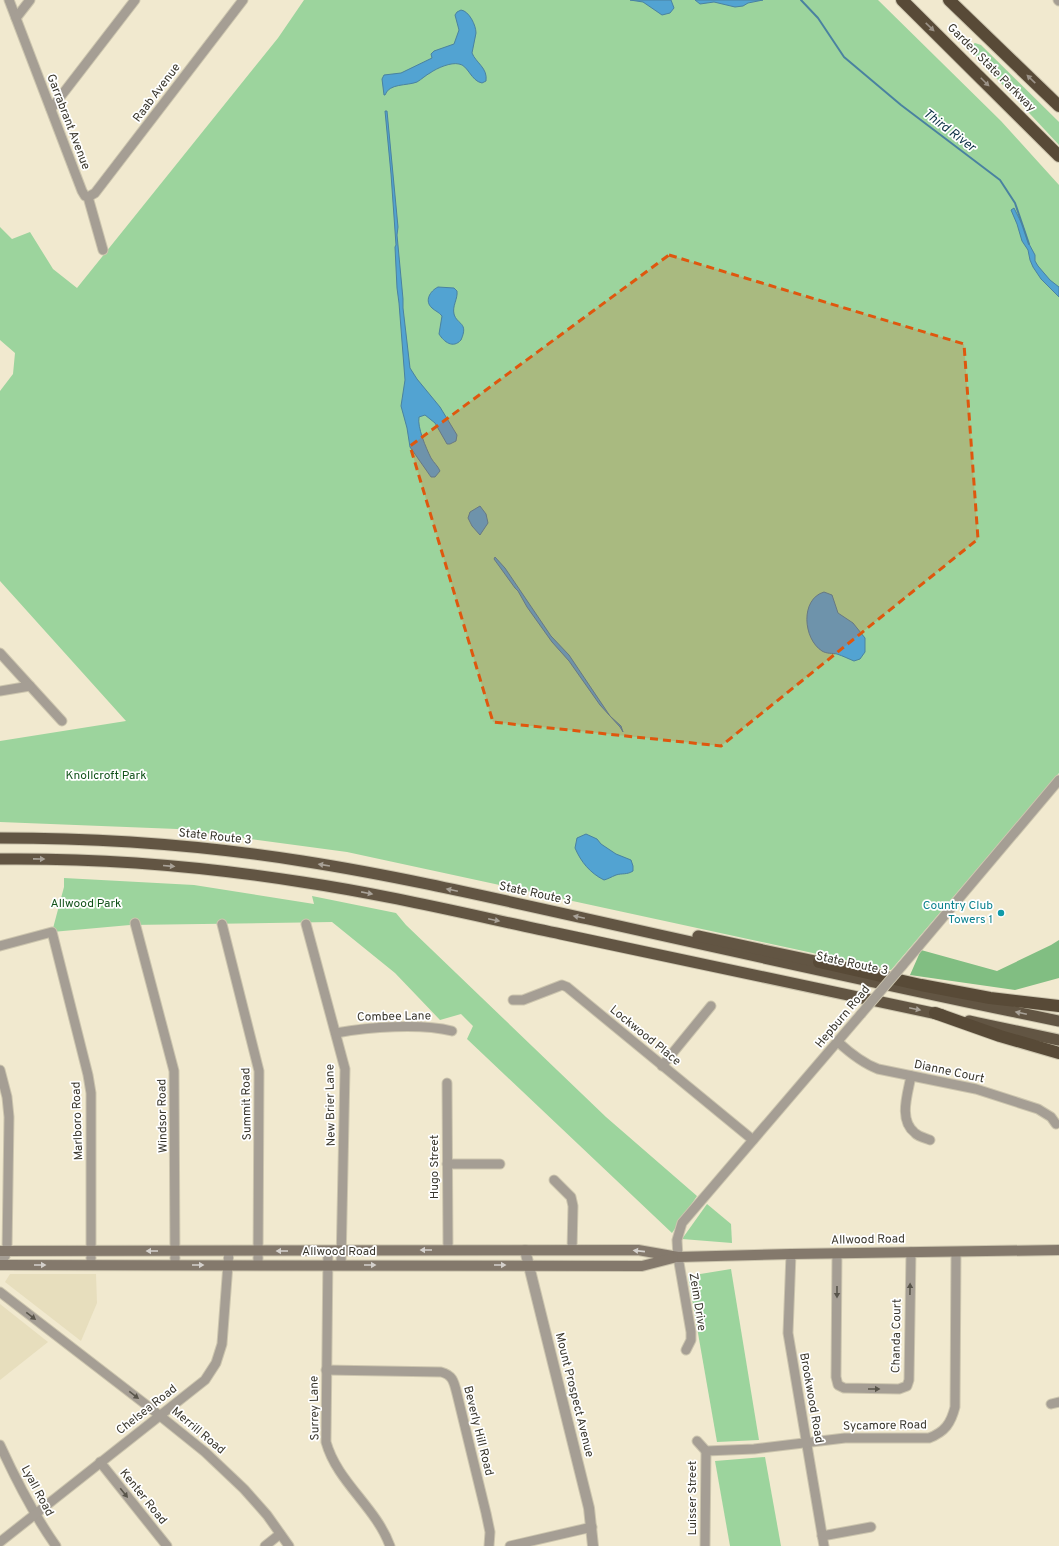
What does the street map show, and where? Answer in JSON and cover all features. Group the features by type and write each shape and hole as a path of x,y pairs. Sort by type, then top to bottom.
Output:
{"highway":[{"name":"Garden State Parkway","path":"902,0 1059,156"},
{"name":"Garden State Parkway","path":"948,0 1059,106"},
{"name":"State Route 3","path":"0,838 68,839 135,843 276,857 395,878 1059,1021"},
{"path":"0,859 88,860 169,866 250,874 329,886 402,900 1059,1040"},
{"path":"605,923 702,937 921,985 990,998 1059,1006"},
{"path":"935,1013 1000,1036 1059,1053"}],"main road":[{"name":"Allwood Road","path":"3,1251 638,1250 678,1257 1059,1250"},
{"name":"Allwood Road","path":"0,1265 642,1266 678,1257"}],"street":[{"name":"Garrabrant Avenue","path":"9,0 82,191 85,196 88,197 103,250"},
{"path":"16,18 30,0"},
{"path":"51,109 135,0"},
{"name":"Raab Avenue","path":"88,197 95,193 243,0"},
{"path":"0,653 62,721"},
{"path":"0,691 30,686"},
{"name":"Hepburn Road","path":"678,1257 677,1240 682,1223 838,1042 1059,780"},
{"name":"Windsor Road","path":"135,923 174,1071 175,1265"},
{"name":"Summit Road","path":"222,924 259,1071 258,1265"},
{"name":"New Brier Lane","path":"306,924 345,1069 346,1104 341,1265"},
{"name":"Marlboro Road","path":"0,946 52,932 88,1075 91,1093 90,1265"},
{"name":"Lockwood Place","path":"513,1000 523,1000 562,985 753,1140"},
{"path":"662,1066 711,1006"},
{"name":"Combee Lane","path":"336,1033 358,1029 398,1027 439,1028 452,1031"},
{"name":"Dianne Court","path":"838,1042 853,1056 869,1066 976,1089 1038,1109 1051,1117 1056,1124"},
{"path":"0,1070 7,1097 9,1117 3,1251 0,1265"},
{"path":"911,1076 905,1117 911,1129 916,1134 930,1140"},
{"name":"Hugo Street","path":"447,1083 448,1250"},
{"path":"447,1164 500,1164"},
{"path":"554,1180 571,1197 573,1206 572,1250"},
{"name":"Mount Prospect Avenue","path":"525,1250 589,1508 593,1546"},
{"name":"Chelsea Road","path":"0,1542 205,1380 216,1363 222,1344 229,1251"},
{"name":"Surrey Lane","path":"328,1251 325,1431 328,1450 339,1470 377,1521 390,1546"},
{"name":"Chanda Court","path":"837,1253 836,1377 838,1385 844,1388 899,1389 907,1386 909,1380 911,1252"},
{"name":"Sycamore Road","path":"706,1451 744,1450 845,1438 929,1438 940,1432 949,1424 955,1407 956,1252"},
{"name":"Brookwood Road","path":"791,1254 788,1333 824,1546"},
{"name":"Zeim Drive","path":"678,1257 691,1332 691,1340 686,1350"},
{"name":"Merrill Road","path":"0,1292 160,1415 204,1452 229,1474 267,1515 289,1546"},
{"name":"Beverly Hill Road","path":"326,1370 441,1372 448,1374 453,1379 486,1513 490,1532 489,1546"},
{"path":"697,1441 706,1451"},
{"name":"Lyall Road","path":"0,1445 35,1513 56,1546"},
{"name":"Luisser Street","path":"705,1546 706,1451"},
{"name":"Kenter Road","path":"100,1462 167,1546"},
{"path":"510,1546 592,1527"},
{"path":"822,1536 871,1527"},
{"path":"265,1546 280,1534"}],"highlighted area":[{"path":"669,255 964,344 978,539 721,746 493,722 410,446"}],"shaded area":[{"path":"10,1274 96,1274 97,1303 81,1341 5,1282"},
{"path":"0,1304 48,1342 0,1380"}],"green space":[{"name":"Knollcroft Park","path":"304,0 878,0 1001,121 1059,185 1059,773 891,970 347,852 177,829 0,822 0,741 126,721 0,581 0,391 13,374 15,353 0,340 0,227 12,239 30,232 53,269 77,288 278,38"},
{"path":"975,43 981,45 1059,122 1059,145 973,53 971,45"},
{"name":"Allwood Park","path":"64,878 194,885 314,904 312,896 396,913 406,925 606,1117 697,1196 672,1233 467,1039 473,1026 461,1014 440,1020 395,973 332,922 130,925 52,932 64,887"},
{"path":"1059,940 1059,978 1015,990 910,975 921,950 997,971"},
{"path":"707,1204 731,1224 732,1243 682,1239"},
{"path":"731,1269 759,1440 717,1442 688,1276"},
{"path":"765,1457 781,1546 730,1546 715,1461"}],"water":[{"path":"630,0 671,0 674,8 670,13 662,15 643,2"},
{"path":"695,0 763,0 735,7 714,2 700,4"},
{"path":"461,10 467,13 475,26 476,33 472,53 484,69 486,81 482,83 478,82 465,67 459,64 452,64 436,69 417,82 390,88 384,95 382,79 384,75 401,73 432,58 431,54 434,51 454,44 459,30 455,15"},
{"path":"385,111 387,111 398,227 397,235 403,308 410,368 440,407 457,435 456,441 447,444 435,423 425,415 419,417 419,426 424,443 431,458 440,471 435,477 431,477 410,447 401,406 405,380 397,288 396,245 391,174"},
{"path":"1014,208 1035,255 1035,261 1050,280 1059,287 1059,297 1041,279 1033,267 1028,250 1022,241 1011,210"},
{"path":"438,287 454,288 457,291 454,314 455,318 462,324 464,330 461,340 455,344 446,342 439,334 442,316 432,308 428,302 430,294"},
{"path":"480,506 486,514 488,523 480,535 472,526 468,518 470,512"},
{"path":"495,557 505,568 551,636 569,655 610,716 600,705 569,661 552,642 527,607 518,591 494,559"},
{"path":"824,592 832,595 838,613 853,623 865,638 865,652 860,659 854,661 837,654 824,652 811,638 807,620 808,611 811,602 816,596"},
{"path":"610,716 621,726 623,732 620,727"},
{"path":"586,834 597,839 601,844 616,854 631,860 633,871 616,875 604,880 594,874 580,858 575,848 577,838"}],"waterway":[{"name":"Third River","path":"801,0 818,18 844,57 901,105 1000,180 1015,203 1029,244"}],"place":[{"name":"Country Club Towers 1","path":"1001,913"}]}
